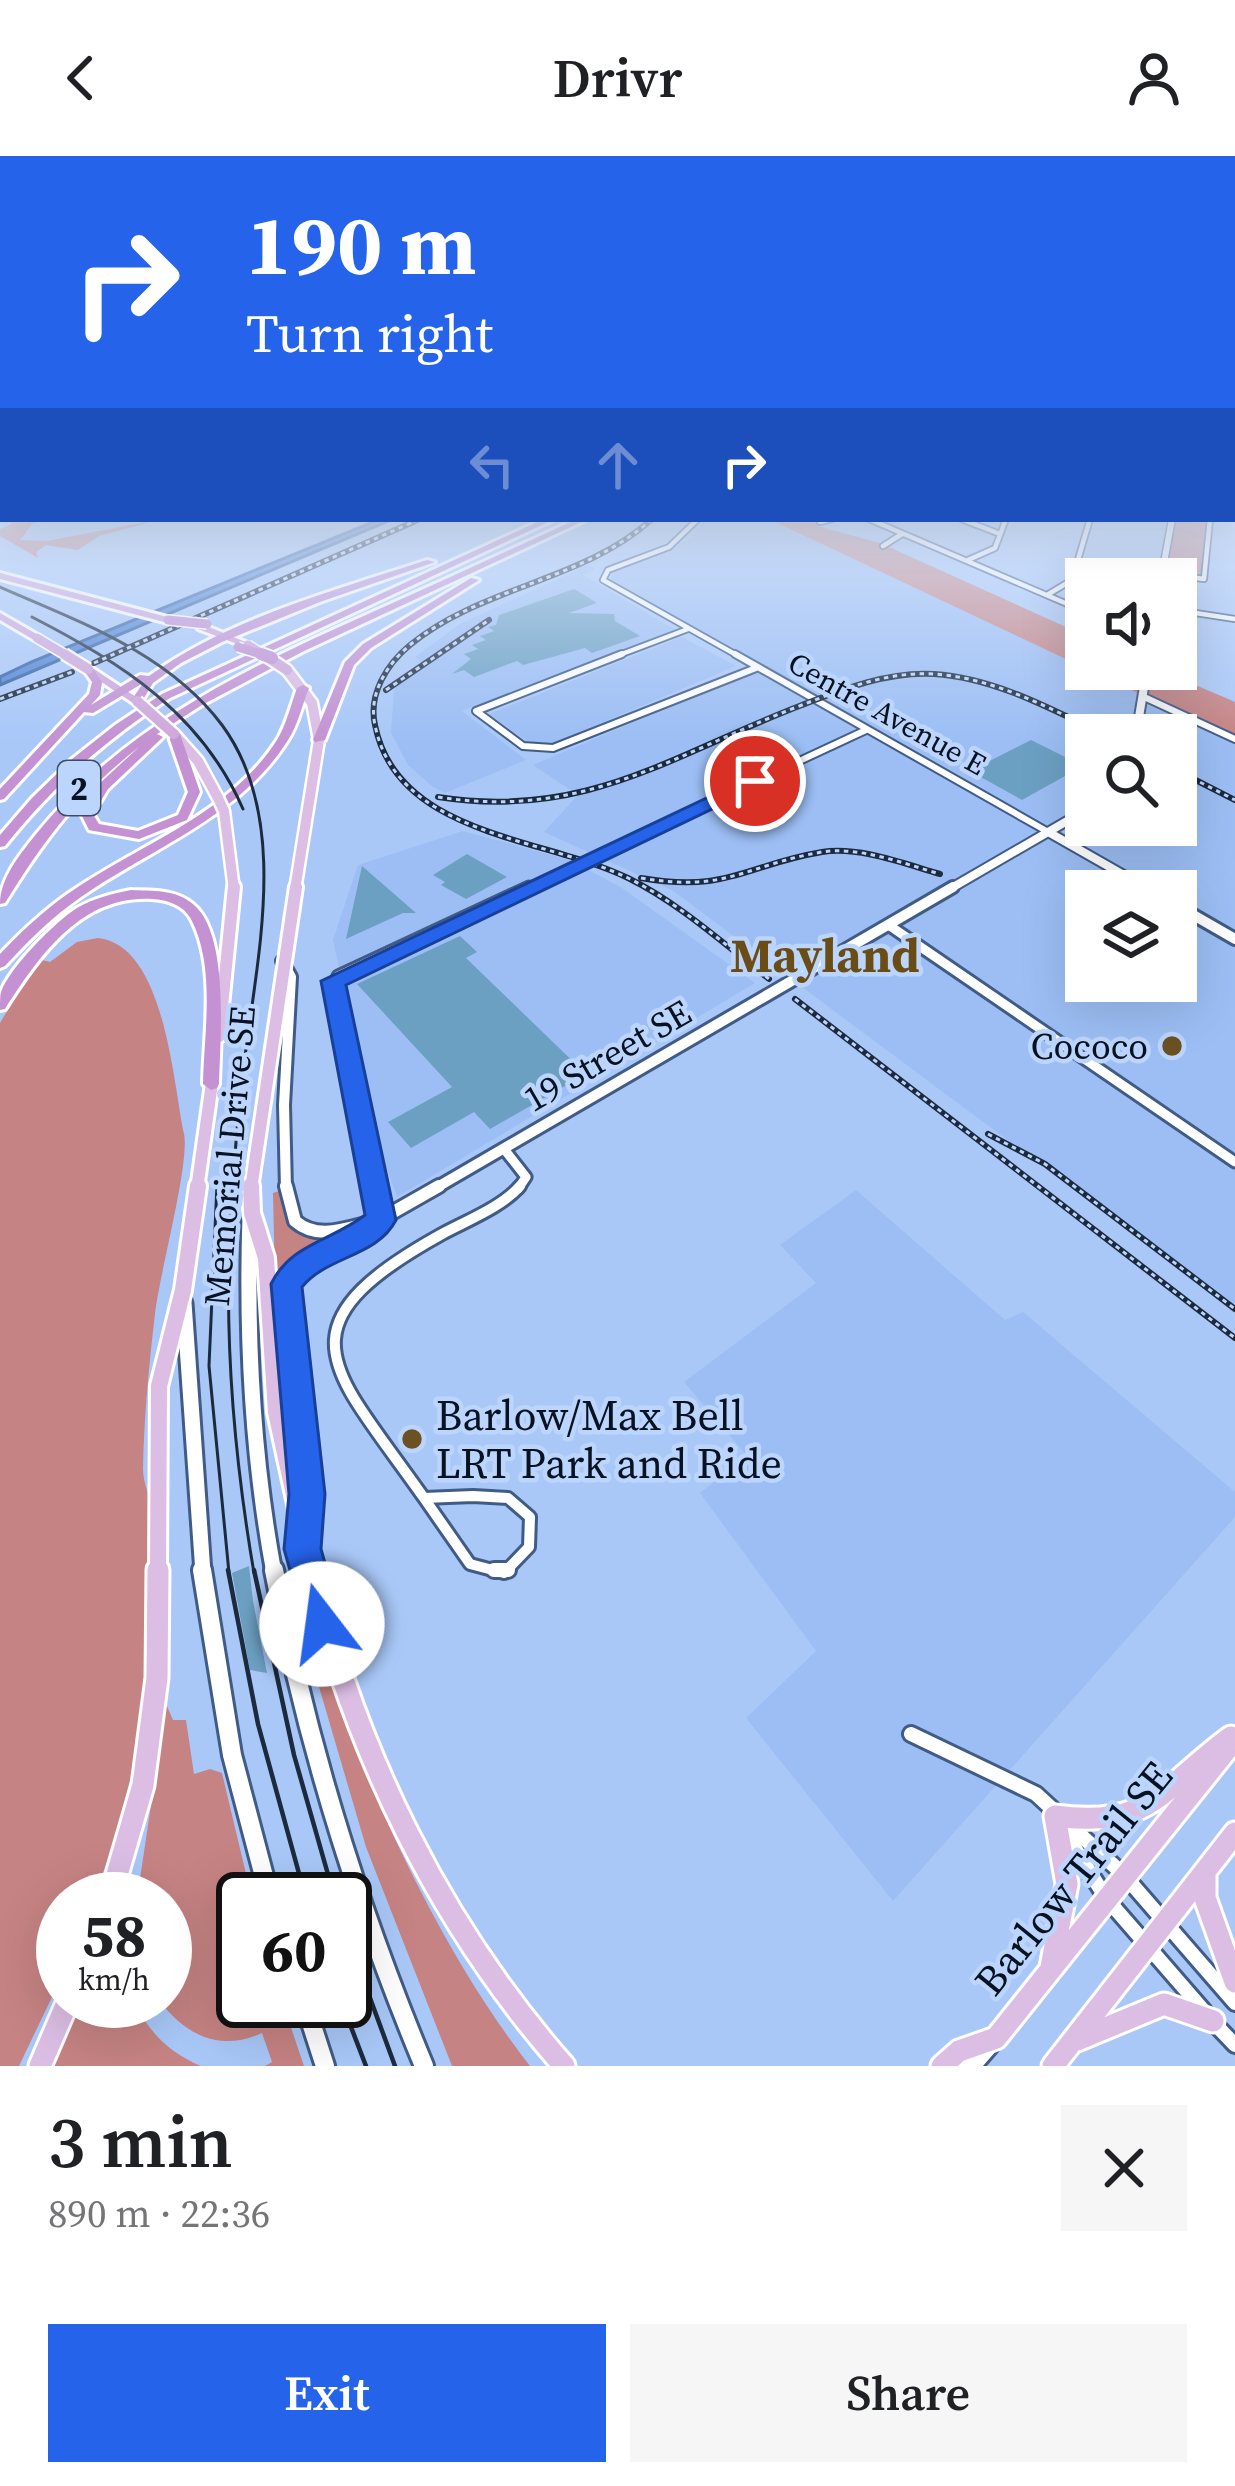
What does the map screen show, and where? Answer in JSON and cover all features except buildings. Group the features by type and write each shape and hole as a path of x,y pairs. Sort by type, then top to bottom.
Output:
{"highway":[{"path":"63,729 121,690 227,636 421,564"},
{"name":"2","path":"0,843 44,790 166,696 453,564"},
{"name":"2","path":"0,899 29,848 75,792 117,754 188,704 487,564"},
{"path":"319,740 337,685 367,646 508,564"},
{"path":"0,576 204,626 235,624 396,574"},
{"name":"Memorial Drive SE","path":"0,616 121,690 175,734"},
{"path":"204,626 272,658"},
{"path":"175,734 193,784 192,805 184,817 139,835 94,827 87,814 94,797 152,740 207,700 326,637"},
{"path":"205,647 243,646"},
{"name":"Memorial Drive SE","path":"272,658 287,670"},
{"path":"0,796 96,691 88,669"},
{"path":"137,701 140,687 162,671"},
{"path":"0,963 32,924 64,899 190,824 252,779 290,733 303,688"},
{"path":"0,1005 24,967 72,916 127,894 170,897 193,910 206,939 211,1084"}],"main road":[{"name":"Memorial Drive SE","path":"287,670 316,711 319,740 282,961 251,1207 250,1390 257,1467 291,1648 369,1928 424,2066"},
{"name":"Memorial Drive SE","path":"175,734 198,760 233,842 234,890 183,1290 187,1406 213,1654 264,1872"},
{"path":"251,1207 266,1252 275,1405 302,1549 331,1652 427,1867 550,2066"},
{"path":"118,1872 143,1785 158,1678 159,1386 183,1290"},
{"path":"1051,1967 1067,1884 1055,1816 1101,1826 1131,1815 1167,1793 1235,1737"},
{"name":"Barlow Trail SE","path":"971,2066 1235,1737"},
{"path":"1053,2066 1235,1833"},
{"path":"1205,1872 1204,1898 1235,1982"},
{"path":"1072,2043 1164,2004 1213,2021"},
{"path":"521,2024 564,2066"},
{"path":"40,2066 56,2028"},
{"path":"313,2028 325,2066"},
{"path":"942,2066 958,2051 996,2038"}],"street":[{"name":"Centre Avenue E","path":"631,564 602,577 1114,870"},
{"path":"973,564 1065,603"},
{"path":"1047,595 1072,580 1077,564"},
{"path":"1197,613 1235,619"},
{"path":"688,629 476,711 523,746 554,748 756,668"},
{"path":"1139,714 1143,690"},
{"path":"1142,696 1235,739"},
{"path":"282,961 291,976 283,1157 287,1206 294,1221 320,1234 381,1220 342,1007 333,987 338,976 866,730"},
{"name":"19 Street SE","path":"302,1549 307,1494 286,1284 307,1258 354,1241 381,1220 1065,823"},
{"path":"1197,917 1235,939"},
{"path":"890,926 1235,1162"},
{"path":"423,1498 502,1495 519,1503 532,1528 532,1541 504,1573 478,1569 423,1498 340,1374 334,1337 337,1315 366,1277 516,1192 526,1177 504,1149"},
{"path":"911,1734 1014,1779 1124,1875 1235,2003"},
{"path":"1055,1816 1106,1898 1235,2045"}],"shaded area":[{"path":"270,564 286,564 0,685 0,677"},
{"path":"635,564 865,564 1065,659 1065,690 1131,690 1182,714 1065,714 1065,846 1197,846 1197,721 1235,739 1235,1310 672,890 544,832 578,795 533,765 764,667 612,583 611,573"},
{"path":"864,564 927,564 1065,627 1065,659"},
{"path":"1197,564 1205,564 1204,579 1197,578"},
{"path":"588,565 595,569 583,575 676,630 462,711 526,760 445,793 433,787 408,765 391,733 394,689 425,665 415,657 458,625"},
{"path":"682,637 736,666 552,744 528,742 489,714"},
{"path":"1197,686 1235,702 1235,739 1197,721 1197,714 1182,714 1131,690 1197,690"},
{"path":"463,831 570,860 622,888 755,983 397,1197 373,1128 333,940 358,865"},
{"path":"98,938 120,946 138,964 152,990 170,1051 185,1149 155,1314 146,1411 143,1469 152,1513 152,1611 135,1758 103,1872 36,1872 37,2028 19,2066 0,2066 0,1023 38,959 50,962 77,942"},
{"path":"856,1190 1005,1320 1023,1312 1235,1492 1235,1517 893,1901 746,1718 816,1651 700,1493 747,1456 684,1382 816,1283 780,1245"},
{"path":"279,1191 288,1223 322,1243 298,1257 275,1283 273,1193"},
{"path":"308,1615 349,1731 400,1850 461,1964 530,2066 452,2066 366,1847 307,1646 301,1618"},
{"path":"166,1704 173,1720 186,1720 194,1774 210,1769 222,1773 246,1872 216,1872 216,2028 291,2028 304,2066 265,2066 272,2062 262,2033 232,2041 205,2037 188,2028 192,2028 192,1872 141,1872"},
{"path":"67,2028 150,2028 179,2054 201,2066 51,2066"}],"tram line":[{"path":"0,587 121,642 176,678 222,725 244,763 257,805 264,894 236,1141 228,1295 234,1415 254,1573"},
{"path":"32,617 128,673 182,718 226,775 243,809"},
{"path":"217,1184 209,1366 229,1573"},
{"path":"228,1570 258,1724 299,1872"},
{"path":"254,1570 294,1755 327,1872"},
{"path":"372,2003 395,2066"},
{"path":"351,2028 366,2066"}],"railway":[{"path":"94,663 318,564"},
{"path":"580,564 438,625 394,661 374,702 375,725 389,762 412,790 443,811 478,828 594,864 647,888 769,979"},
{"path":"386,690 489,620"},
{"path":"0,699 72,672"},
{"path":"438,797 491,802 584,791 668,762 834,693 900,675 934,674 979,682 1065,716"},
{"path":"1197,781 1235,800"},
{"path":"641,878 716,880 836,851 882,857 940,874"},
{"path":"795,999 1235,1338"},
{"path":"988,1134 1045,1164 1235,1309"}],"place":[{"name":"Cococo","path":"1172,1046"},
{"name":"Barlow/Max Bell LRT Park and Ride","path":"412,1439"}],"district":[{"name":"Mayland","path":"825,955"}],"route":[{"path":"322,1624 302,1549 307,1494 286,1284 307,1258 354,1241 381,1220 342,1007 333,981 755,781"}]}
